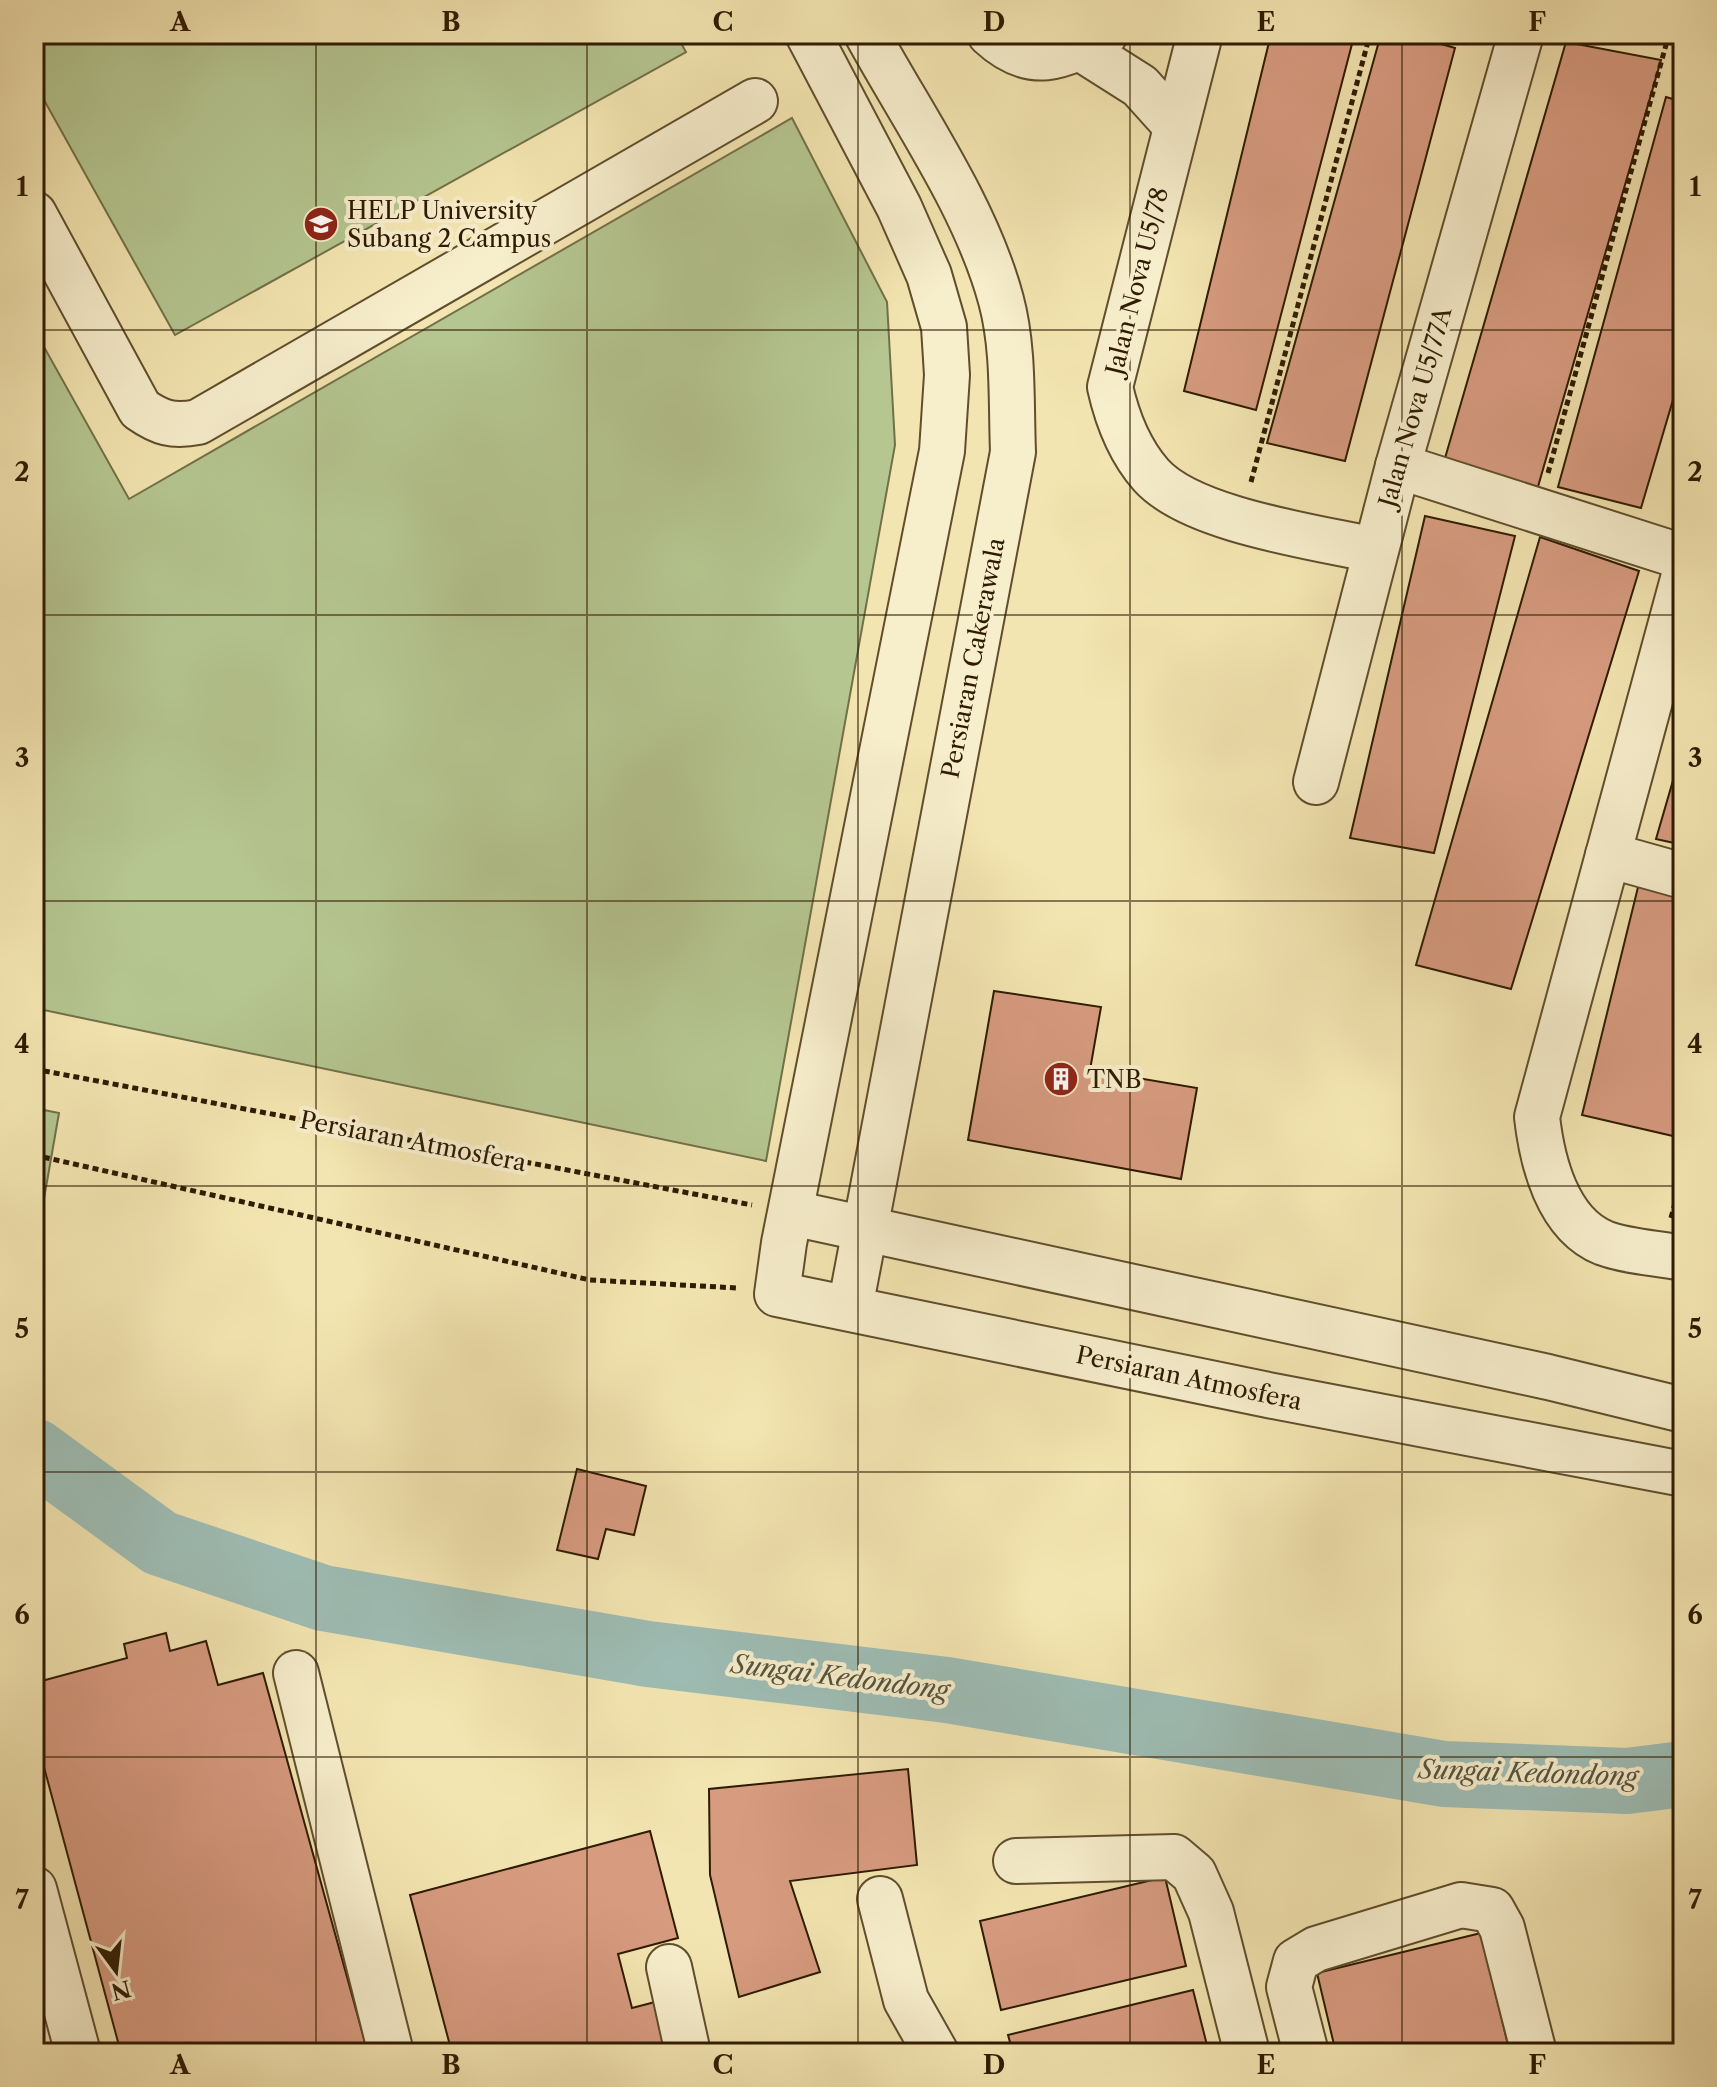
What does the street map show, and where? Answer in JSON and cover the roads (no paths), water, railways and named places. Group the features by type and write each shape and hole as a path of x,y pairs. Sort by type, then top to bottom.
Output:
{"street":[{"path":"808,34 899,207 929,275 944,327 947,375 942,451 792,1213 1548,1377 1683,1410"},
{"name":"Persiaran Cakerawala","path":"850,1308 1013,452 1010,362 1002,303 984,244 867,34"},
{"path":"990,34 1007,50 1032,58 1064,56 1092,41 1140,86 1176,126"},
{"name":"Jalan Nova U5/78","path":"1200,34 1110,387 1117,418 1152,477 1190,502 1241,520 1374,550"},
{"name":"Jalan Nova U5/77A","path":"1316,782 1374,550 1521,34"},
{"path":"34,214 140,409 158,422 179,426 198,422 755,101"},
{"path":"1398,466 1683,557"},
{"path":"1683,579 1537,1117 1540,1148 1552,1184 1573,1219 1602,1242 1683,1258"},
{"path":"1608,855 1683,876"},
{"name":"Persiaran Atmosfera","path":"792,1213 784,1243 777,1294 1268,1395 1683,1474"},
{"path":"296,1673 391,2053"},
{"path":"1016,1861 1174,1857 1194,1874 1211,1912 1247,2053"},
{"path":"34,1889 78,2053"},
{"path":"880,1899 906,2000 936,2053"},
{"path":"1306,2053 1289,1987 1296,1961 1316,1949 1461,1905 1492,1910 1502,1928 1534,2053"},
{"path":"669,1967 688,2053"}],"waterway":[{"name":"Sungai Kedondong","path":"34,1451 160,1543 323,1598 648,1654 947,1690 1444,1774 1627,1781 1683,1774"}],"place":[{"name":"HELP University Subang 2 Campus","path":"321,224"},
{"name":"TNB","path":"1061,1079"}]}
